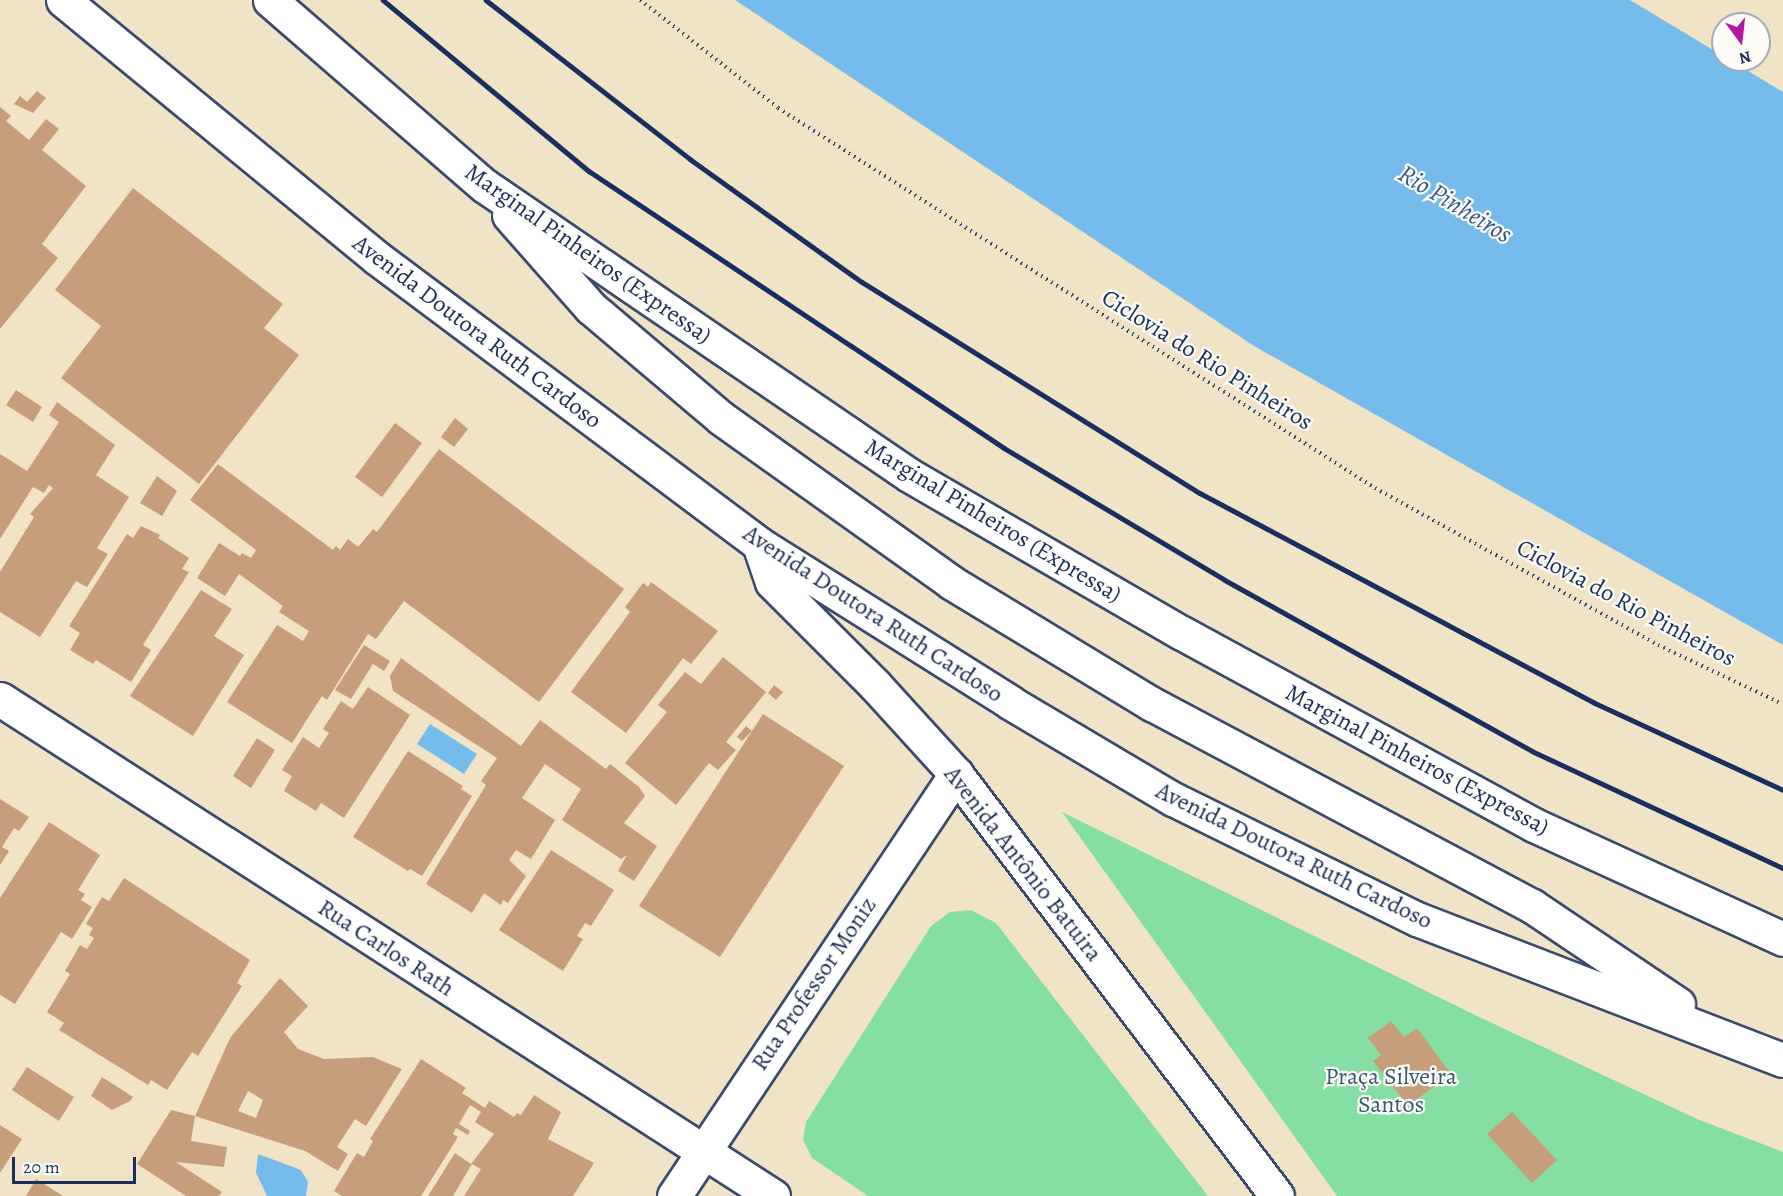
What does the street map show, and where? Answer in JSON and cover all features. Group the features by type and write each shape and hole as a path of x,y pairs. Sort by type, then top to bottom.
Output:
{"main road":[{"name":"Avenida Doutora Ruth Cardoso","path":"63,0 377,258 759,544 1011,703 1173,799 1417,919 1722,1033 1783,1060"},
{"name":"Marginal Pinheiros (Expressa)","path":"270,0 485,186 909,475 1182,633 1534,825 1783,939"},
{"path":"485,186 591,308 721,418 952,583 1152,704 1532,906 1722,1033"},
{"name":"Avenida Antônio Batuira","path":"759,544 772,582 875,684 956,774 1277,1196"},
{"name":"Rua Carlos Rath","path":"0,699 773,1196"},
{"name":"Rua Professor Moniz","path":"674,1196 956,774"}],"path":[{"name":"Ciclovia do Rio Pinheiros","path":"640,0 778,108 1375,488 1658,645 1783,704"}],"green space":[{"name":"Praça Silveira Santos","path":"1062,812 1475,1015 1697,1119 1783,1152 1783,1196 1337,1196"},
{"path":"971,910 996,923 1208,1196 868,1196 812,1158 803,1140 806,1122 931,926 950,912"}],"water":[{"name":"Rio Pinheiros","path":"735,0 1630,0 1711,49 1711,72 1750,72 1783,92 1783,645 1254,346"},
{"path":"430,724 477,754 464,774 417,744"},
{"path":"258,1154 301,1170 308,1182 306,1196 267,1196 256,1173"}],"building":[{"path":"37,91 46,98 33,113 14,104 20,96 27,102"},
{"path":"0,107 11,116 6,121 29,140 46,119 59,129 42,150 86,186 42,244 58,258 0,329"},
{"path":"133,188 283,304 264,328 299,355 199,484 61,378 101,326 55,290"},
{"path":"16,390 42,407 33,422 6,405"},
{"path":"57,402 115,445 96,475 129,497 97,548 108,554 87,587 76,581 40,637 0,612 0,572 34,517 30,514 53,488 49,485 44,493 33,487 0,539 0,454 27,471 59,422 49,415"},
{"path":"455,418 468,429 454,447 441,437"},
{"path":"395,423 422,443 382,497 355,477"},
{"path":"439,449 624,589 539,702 404,601 376,639 368,634 327,700 322,696 292,743 227,702 277,625 303,641 309,631 279,612 283,606 239,574 225,596 197,578 219,543 240,556 242,553 251,558 256,550 190,500 218,464 333,550 336,546 340,550 348,539 358,547 373,529 377,532"},
{"path":"157,476 177,491 162,516 140,503"},
{"path":"141,526 160,535 158,538 189,558 182,569 189,572 143,645 151,650 131,682 96,660 93,664 70,650 80,633 69,626 127,534 133,538"},
{"path":"651,582 718,631 691,664 683,658 626,733 571,692 630,612 625,607 643,583 648,587"},
{"path":"201,590 232,609 214,636 244,655 193,736 130,696"},
{"path":"364,645 390,661 384,671 373,664 351,699 335,690"},
{"path":"723,657 766,692 726,742 736,750 718,770 709,763 676,805 625,763 667,712 658,705 685,672 701,684"},
{"path":"401,658 521,746 540,720 606,769 610,764 639,787 645,796 624,823 657,846 634,881 618,871 627,855 621,859 562,820 581,789 545,764 522,798 555,820 531,859 516,850 509,860 526,876 508,903 503,900 501,905 484,893 472,913 426,884 486,785 481,781 497,758 393,691 390,676"},
{"path":"774,685 783,692 776,700 768,693"},
{"path":"368,687 410,715 344,818 321,803 316,811 284,791 292,776 282,770 303,737 319,748 329,733 323,729 341,701 353,709"},
{"path":"763,714 844,766 720,957 639,906"},
{"path":"746,726 752,731 742,741 737,737"},
{"path":"257,738 275,750 251,788 233,776"},
{"path":"408,751 463,786 461,789 472,796 422,876 410,869 408,871 353,837"},
{"path":"0,799 29,817 19,831 14,828 2,847 9,851 0,865"},
{"path":"49,822 100,855 78,890 85,894 81,900 92,907 72,939 61,932 15,1004 0,995 0,898"},
{"path":"551,850 614,890 591,926 585,923 577,936 583,939 563,971 499,930"},
{"path":"124,878 250,960 237,983 242,986 198,1056 192,1052 167,1090 151,1080 148,1085 59,1030 64,1023 47,1012 70,974 65,971 80,945 87,949 94,938 89,935 93,928 86,924 102,897 109,901"},
{"path":"280,978 308,1006 284,1032 298,1049 324,1059 373,1057 402,1069 366,1126 355,1119 337,1147 348,1154 338,1171 305,1151 195,1116 230,1038","holes":["248,1091 263,1100 256,1118 238,1111"]},
{"path":"1391,1021 1404,1037 1417,1028 1451,1074 1408,1106 1373,1061 1381,1055 1368,1038"},
{"path":"421,1059 466,1088 462,1093 485,1108 489,1101 514,1117 517,1113 521,1115 534,1095 561,1112 548,1139 594,1163 573,1196 464,1196 481,1169 472,1164 453,1196 428,1196 455,1153 471,1164 494,1134 475,1122 481,1112 470,1105 459,1124 470,1131 468,1135 456,1128 453,1134 458,1137 421,1196 342,1196 334,1191 357,1153 364,1157 373,1141 370,1139"},
{"path":"27,1067 74,1097 59,1121 12,1090"},
{"path":"102,1077 133,1097 130,1101 112,1110 91,1096"},
{"path":"171,1110 195,1116 191,1141 227,1147 224,1167 176,1162 222,1192 219,1196 186,1196 137,1164"},
{"path":"1512,1112 1557,1160 1532,1183 1487,1134"},
{"path":"0,1125 22,1139 0,1173"},
{"path":"36,1179 63,1196 26,1196"}],"railway":[{"path":"383,0 589,171 1004,448 1225,580 1532,751 1783,868"},
{"path":"486,0 690,159 862,282 1200,493 1595,703 1783,790"}]}
